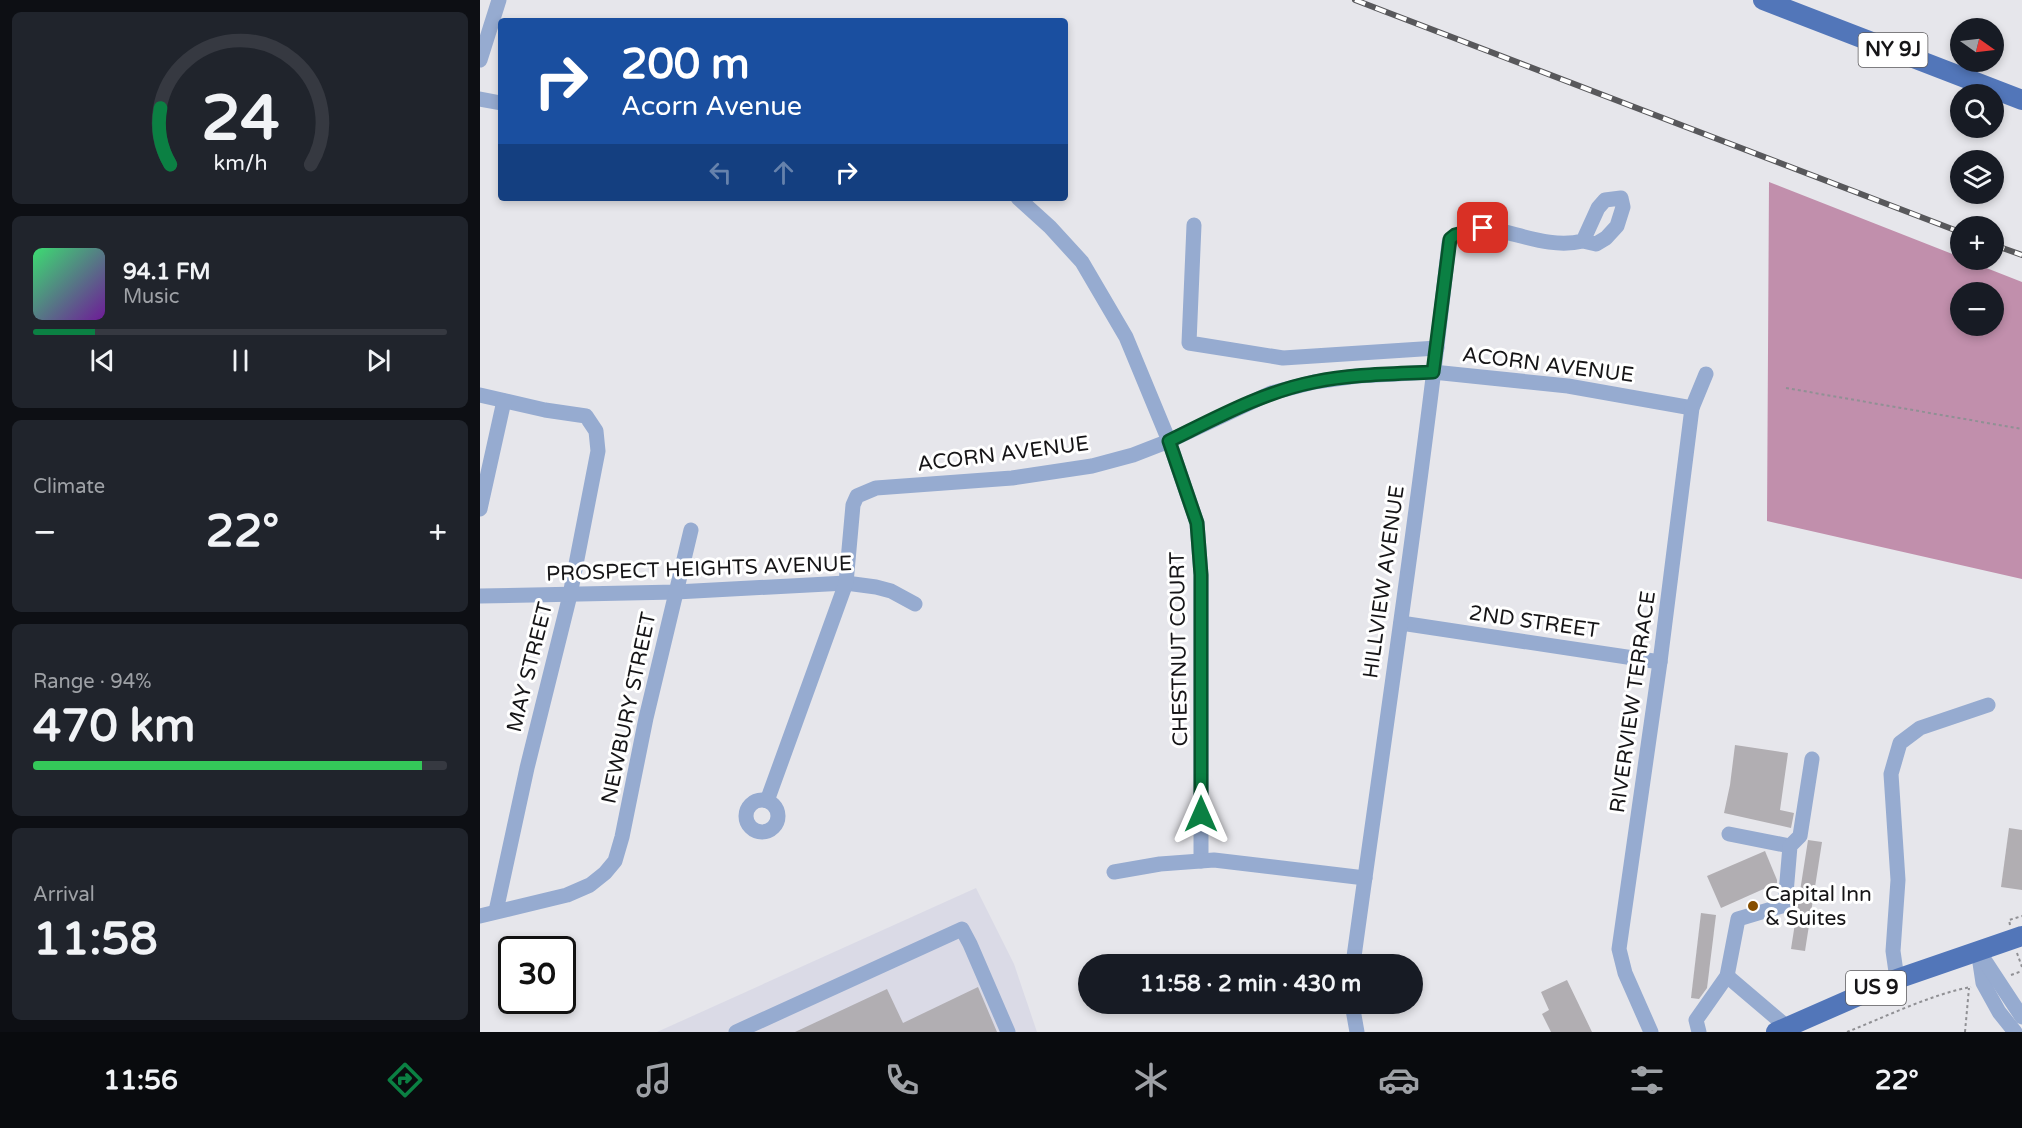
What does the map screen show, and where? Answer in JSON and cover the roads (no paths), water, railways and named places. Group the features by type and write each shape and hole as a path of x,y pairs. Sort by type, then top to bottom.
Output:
{"main road":[{"name":"NY 9J","path":"1763,0 2022,100"},
{"name":"US 9","path":"1782,1029 1897,979 2022,936"}],"street":[{"path":"480,60 499,0"},
{"path":"480,99 498,103"},
{"name":"CHESTNUT COURT","path":"1021,201 1050,227 1082,262 1126,337 1169,441 1197,523 1201,861"},
{"path":"1194,225 1189,343 1283,358 1437,348"},
{"name":"HILLVIEW AVENUE","path":"1354,954 1401,623 1450,239 1455,235 1483,228 1530,240 1570,244 1583,241"},
{"name":"ACORN AVENUE","path":"846,583 853,505 857,496 876,488 1012,478 1092,466 1133,455 1169,441 1271,393 1314,382 1357,376 1433,372 1568,386 1692,408"},
{"name":"RIVERVIEW TERRACE","path":"1651,1032 1625,973 1619,949 1660,662 1692,408 1706,374"},
{"path":"480,395 504,400 480,509"},
{"name":"MAY STREET","path":"496,911 527,768 570,595 598,451 596,431 586,416 545,410 504,400"},
{"name":"NEWBURY STREET","path":"496,911 567,895 590,885 615,861 691,530"},
{"path":"767,801 846,583"},
{"name":"PROSPECT HEIGHTS AVENUE","path":"480,596 676,592 846,583 891,591 915,604"},
{"name":"2ND STREET","path":"1401,623 1660,662"},
{"path":"1897,979 1893,951 1898,880 1890,774 1900,743 1920,728 1989,705"},
{"path":"1699,1032 1696,1020 1727,976 1738,920 1785,905 1790,846 1800,836 1812,759"},
{"path":"1729,834 1790,846"},
{"path":"1114,872 1160,864 1231,861 1365,878"},
{"path":"480,916 496,911"},
{"path":"736,1032 962,929 1008,1032"},
{"path":"1978,950 2022,1017"},
{"path":"1978,950 1983,983 1999,1012 2015,1032"},
{"path":"1727,976 1782,1029"},
{"path":"1354,1014 1357,1032"}],"railway":[{"path":"1355,0 1950,228"},
{"path":"2004,249 2022,255"}],"place":[{"name":"Capital Inn & Suites","path":"1753,906"}]}
